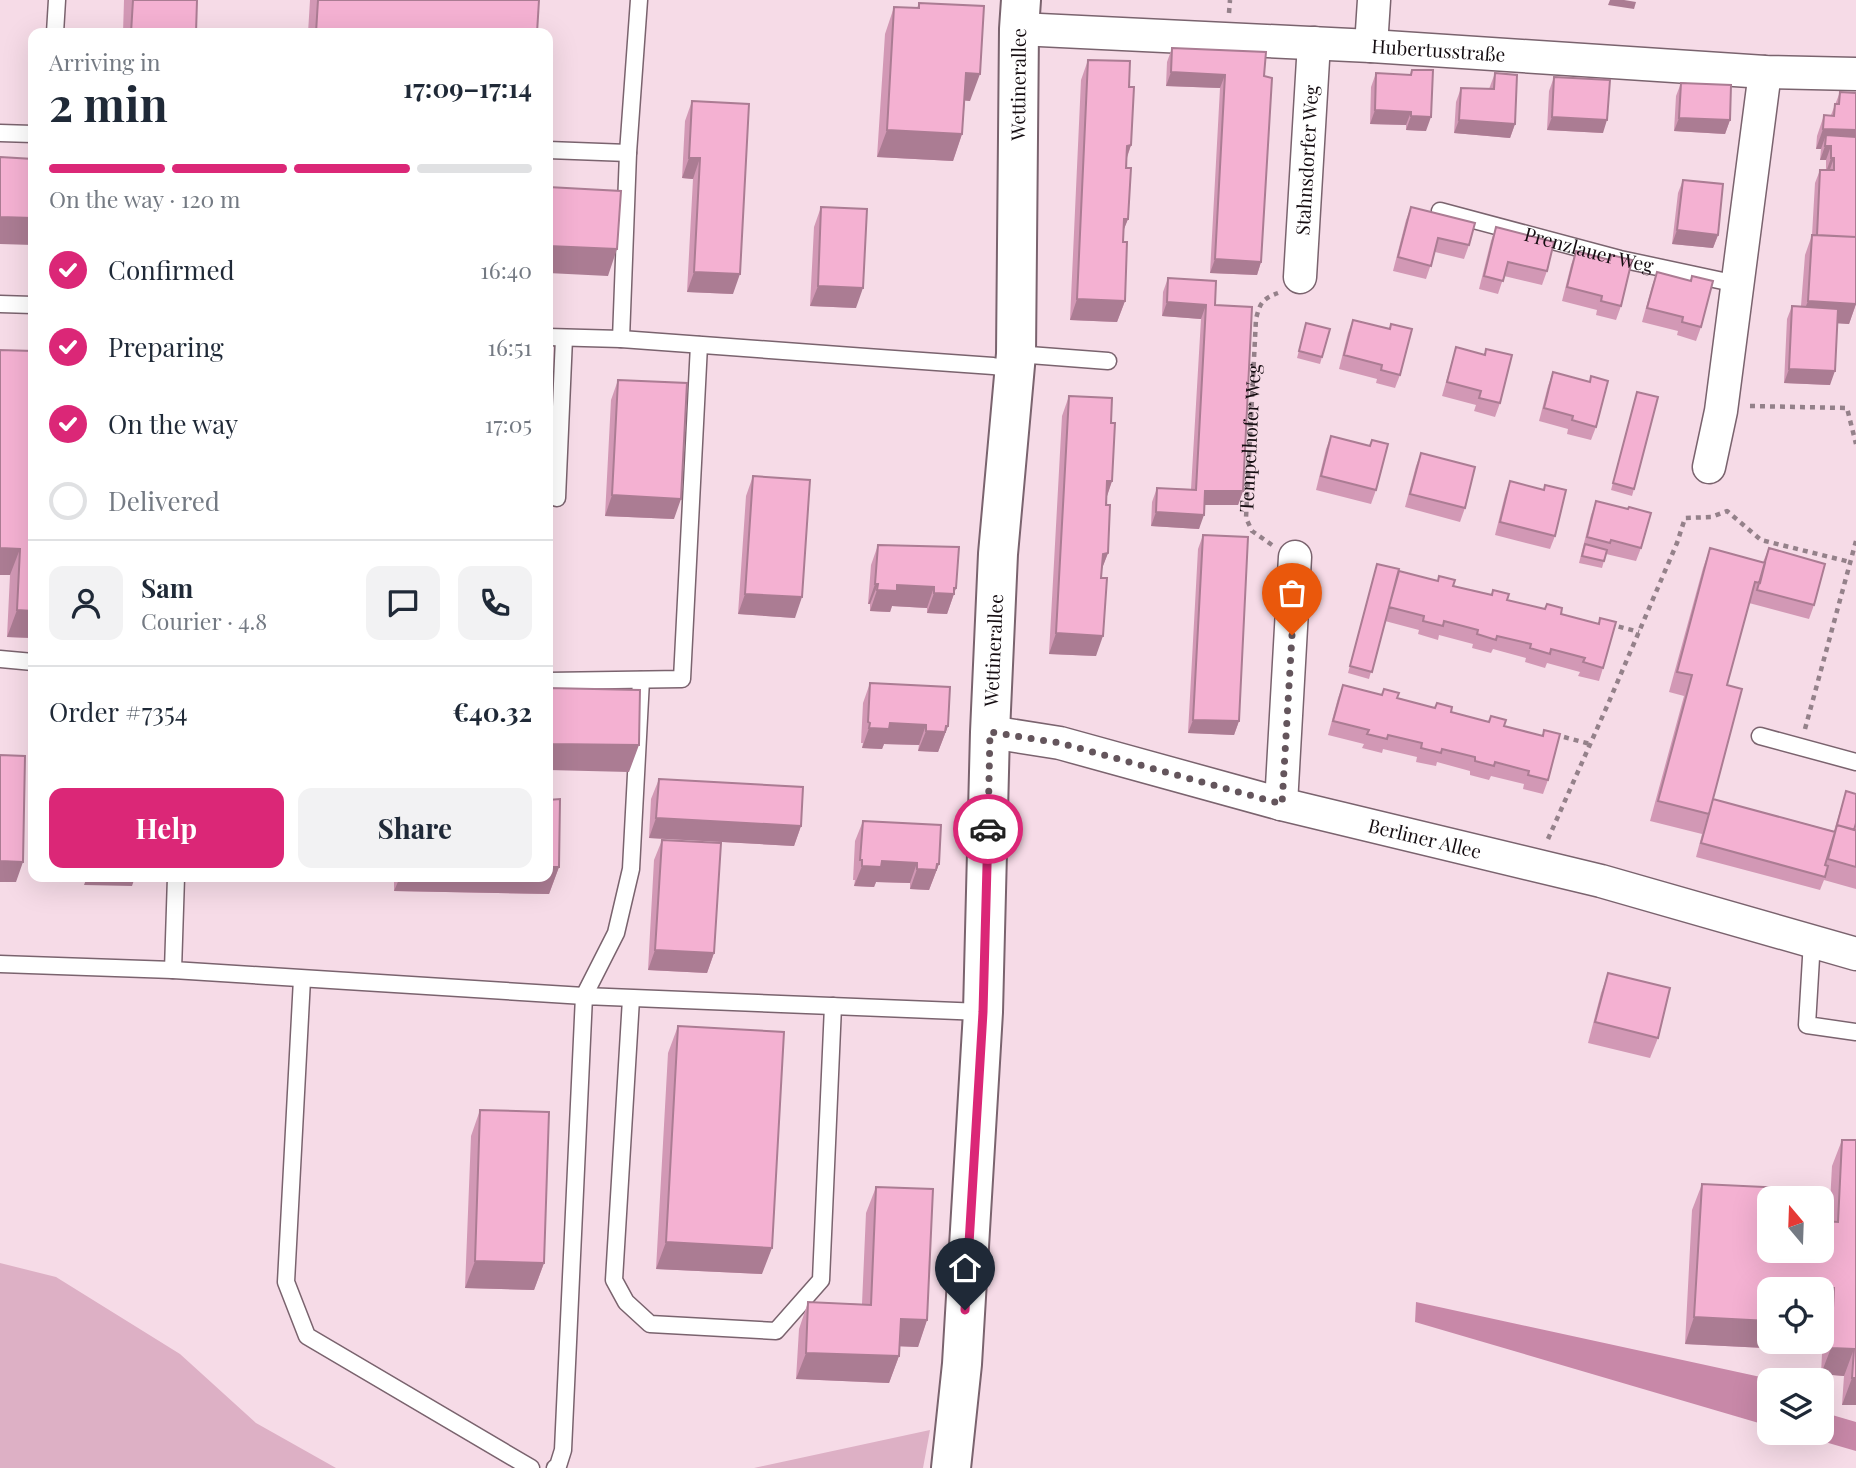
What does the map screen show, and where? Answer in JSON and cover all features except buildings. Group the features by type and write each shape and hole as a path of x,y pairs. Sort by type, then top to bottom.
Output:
{"street":[{"path":"1371,46 1374,0"},
{"name":"Hubertusstraße","path":"1020,14 1314,43 1765,72 1856,74"},
{"name":"Wettinerallee","path":"951,1468 962,1364 983,1012 990,732 998,554 1015,362 1020,14"},
{"name":"Stahnsdorfer Weg","path":"1300,277 1314,43"},
{"path":"1709,467 1721,405 1765,72"},
{"path":"1282,804 1295,556"},
{"name":"Berliner Allee","path":"990,732 1060,743 1282,804 1601,881 1856,954"}],"lane":[{"path":"55,28 57,0"},
{"path":"621,339 628,153 639,0"},
{"path":"0,133 28,134"},
{"path":"553,150 628,153"},
{"name":"Prenzlauer Weg","path":"1440,211 1620,259 1737,284"},
{"path":"0,304 28,306"},
{"path":"557,498 556,337 621,339 980,365 1108,361"},
{"path":"553,681 682,679 699,345"},
{"path":"0,659 28,662"},
{"path":"555,1468 563,1451 584,996 617,933 631,869 641,680"},
{"path":"1760,736 1856,762"},
{"path":"173,970 176,882"},
{"path":"1812,942 1807,1025 1856,1032"},
{"path":"0,964 173,970 631,999 983,1012"},
{"path":"302,979 286,1282 307,1336 531,1468"},
{"path":"631,999 614,1280 626,1302 650,1324 776,1331 821,1280 833,1006"}],"path":[{"name":"Tempelhofer Weg","path":"1295,556 1291,550 1268,543 1252,531 1246,518 1258,312 1260,305 1268,297 1293,288 1300,277"},
{"path":"1721,405 1847,408 1856,444"},
{"path":"1536,865 1639,632 1685,518 1711,517 1727,510 1761,540 1850,562"},
{"path":"1800,746 1856,541"},
{"path":"1604,623 1639,632"},
{"path":"1564,737 1590,744"}],"shaded area":[{"path":"0,1263 56,1277 180,1354 256,1423 336,1468 0,1468"},
{"path":"1416,1302 1757,1376 1757,1422 1415,1322"},
{"path":"1834,1416 1856,1422 1856,1451 1834,1445"},
{"path":"930,1430 923,1468 754,1468"}],"way so far":[{"path":"988,829 990,732 1060,743 1282,804 1292,635"}],"route":[{"path":"965,1310 983,1012 988,829"}]}
